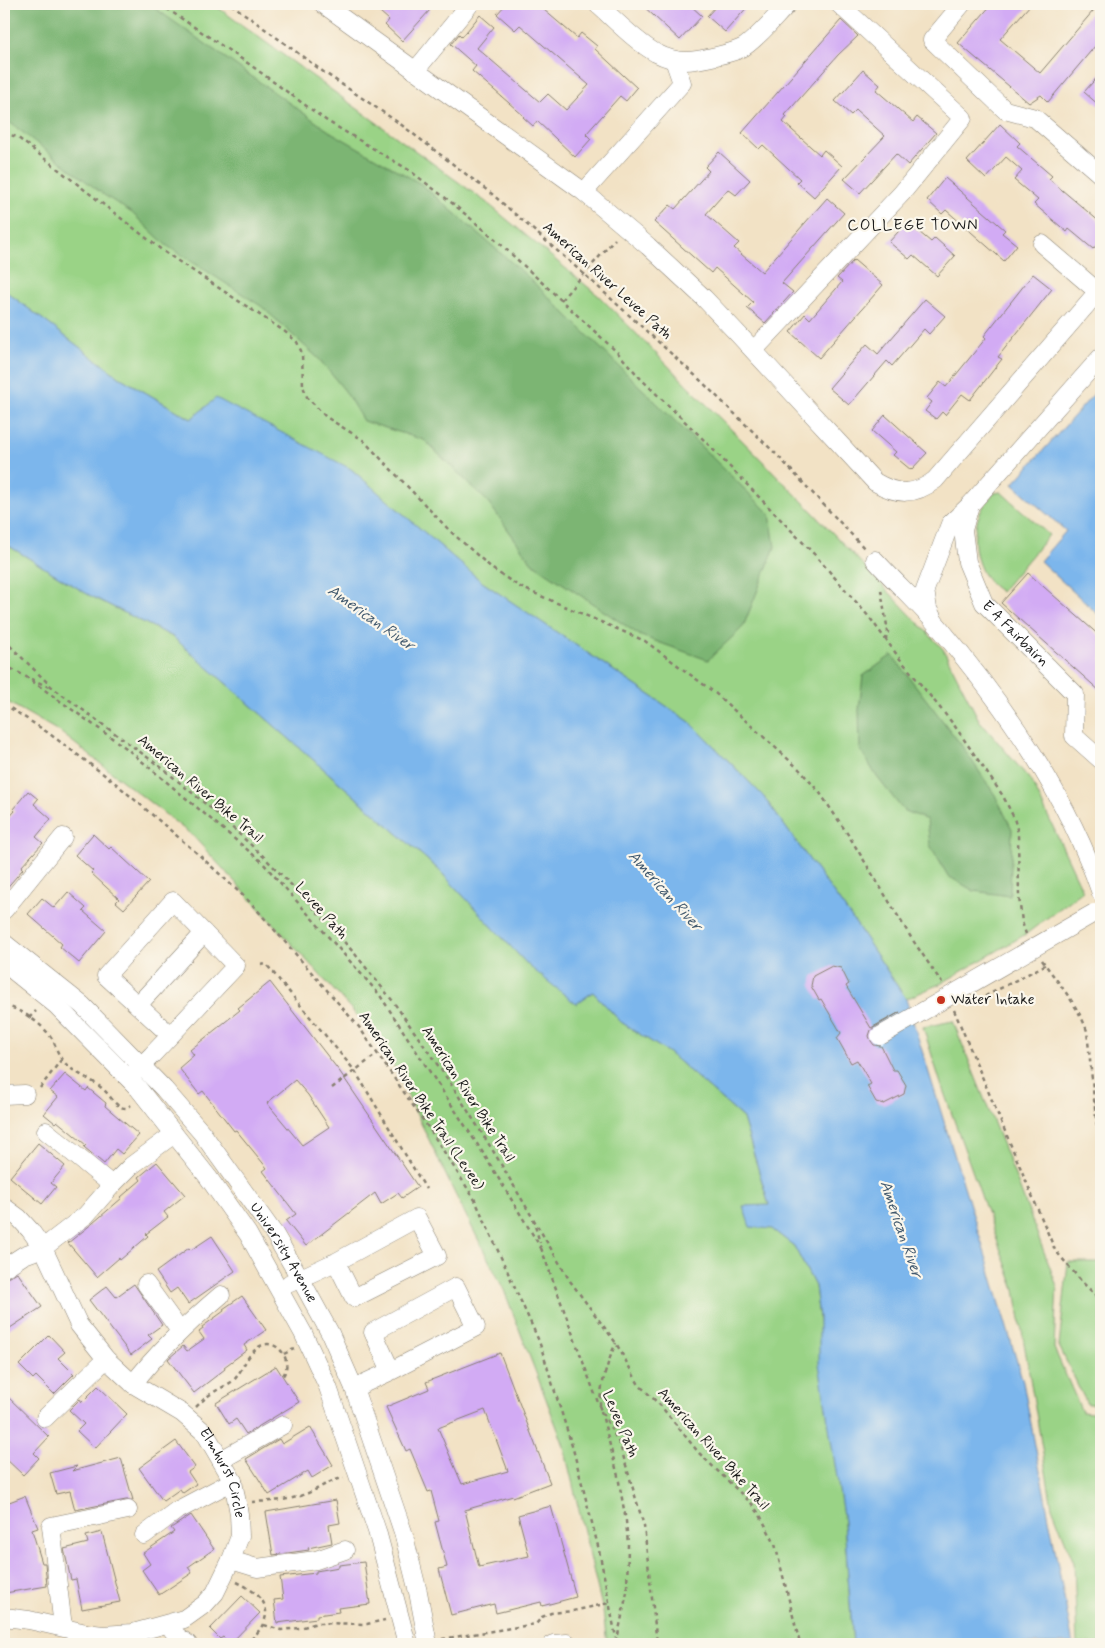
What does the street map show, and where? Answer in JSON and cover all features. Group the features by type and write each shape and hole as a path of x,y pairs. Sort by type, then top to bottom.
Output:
{"street":[{"path":"323,4 584,192 626,227 704,298 876,482 887,489 896,492 910,492 927,486 935,480 1099,290 1042,244"},
{"path":"415,71 470,4"},
{"path":"602,5 657,54 674,60 686,61 730,53 742,48 752,41 788,4"},
{"path":"754,350 902,193 963,118 839,4"},
{"path":"962,4 932,40 1006,110 1036,118 1101,176"},
{"path":"584,192 682,83 674,60"},
{"name":"E A Fairbairn","path":"1101,357 970,505 963,530 968,562 984,603 1075,694 1074,736 1101,760"},
{"path":"937,626 928,609 925,590 950,524 970,505"},
{"path":"875,560 937,626 995,699 1043,768 1089,858 1101,893"},
{"path":"4,910 63,837"},
{"path":"128,1079 236,966 173,901 106,976 170,1035"},
{"path":"880,1036 1098,911"},
{"path":"138,1005 204,933"},
{"name":"University Avenue","path":"4,943 82,1005 142,1065 202,1133 274,1235 330,1333 354,1388 404,1532 418,1592 434,1642"},
{"name":"University Avenue","path":"4,963 56,1005 138,1088 208,1178 248,1234 280,1288 304,1333 328,1387 346,1437 377,1531 407,1644"},
{"path":"4,1095 25,1094"},
{"path":"46,1131 112,1185"},
{"path":"4,1268 24,1255 43,1248 86,1215 131,1166 174,1134"},
{"name":"Elmhurst Circle","path":"4,1206 19,1218 43,1248 79,1325 106,1359 132,1384 187,1417 204,1433 233,1481 239,1514 240,1536 215,1593 205,1604 184,1619 133,1633 103,1635 87,1639 64,1627 4,1617"},
{"path":"280,1288 336,1262 417,1218 437,1256 354,1298 336,1262"},
{"path":"146,1284 180,1331"},
{"path":"354,1388 391,1370 476,1327 456,1287 373,1332 391,1370"},
{"path":"132,1384 154,1357 180,1331 221,1295"},
{"path":"45,1418 106,1359"},
{"path":"221,1460 283,1425"},
{"path":"144,1535 176,1511 233,1481"},
{"path":"64,1627 51,1526 128,1510"},
{"path":"227,1568 257,1568 316,1560 345,1550"},
{"path":"168,1624 177,1636 188,1644"},
{"path":"553,1644 567,1642 567,1644"}],"path":[{"path":"160,4 250,64 327,121 409,170 494,238 618,353 642,380 816,555 845,588 954,725 998,788 1014,818 1018,833 1018,897 1022,922 1029,939"},
{"name":"American River Levee Path","path":"231,4 325,73 399,123 492,194 584,274 699,379 778,456 875,560"},
{"path":"4,133 17,137 163,251 284,331 297,342 302,353 303,386 307,398 326,417 363,440 450,531 494,570 520,587 645,641 715,693 799,769 820,793 849,836 912,939 946,989"},
{"path":"561,300 626,227"},
{"path":"880,587 888,632 886,639"},
{"name":"American River Bike Trail","path":"4,640 33,671 53,688 162,768 213,810 263,856 312,906 361,962 414,1030 451,1084 570,1281 616,1343 640,1385 660,1405 699,1453 752,1504 760,1516 775,1544 800,1644"},
{"name":"Levee Path","path":"4,665 25,676 126,748 262,862 379,994 483,1153 541,1248"},
{"path":"25,676 53,688"},
{"name":"American River Bike Trail (Levee)","path":"4,704 114,782 198,854 252,904 359,1027 432,1133 475,1200 539,1341 573,1449 599,1550 617,1644"},
{"path":"1041,958 1083,1020 1087,1031 1101,1167"},
{"path":"261,965 266,964 355,1071 426,1189"},
{"path":"974,1002 1046,965"},
{"path":"4,1005 29,1018 46,1031 53,1041 61,1060 103,1089 119,1107 127,1108 132,1104"},
{"path":"29,1018 36,1010"},
{"path":"954,1010 1056,1250 1083,1283 1101,1300"},
{"path":"332,1088 377,1054"},
{"path":"25,1094 36,1092 61,1060"},
{"path":"1094,1097 1101,1114"},
{"name":"Levee Path","path":"531,1214 541,1248 600,1408 620,1445 644,1526 657,1644"},
{"path":"616,1343 608,1358 600,1398 600,1408 618,1476 628,1544 627,1592 617,1644"},
{"path":"187,1417 204,1398 234,1379 256,1349 263,1344 277,1347 284,1354 287,1362 286,1372 282,1376"},
{"path":"284,1354 296,1349"},
{"path":"237,1503 297,1497 334,1480 348,1477"},
{"path":"227,1568 259,1597 266,1611 264,1625 246,1644"},
{"path":"434,1642 536,1624 542,1617 551,1613 573,1611 609,1603"},
{"path":"264,1625 281,1630 300,1628 317,1623 367,1624 389,1619"}],"green space":[{"path":"4,4 213,4 486,202 600,297 809,508 943,649 979,720 1032,782 1083,891 1026,934 942,983 906,999 856,924 763,796 690,722 482,582 351,469 191,419 119,377 4,290"},
{"path":"4,4 149,4 329,131 421,184 526,275 770,514 775,547 743,627 708,660 641,636 532,563 488,502 424,440 363,421 345,391 319,359 261,306 166,245 132,213 104,195 4,118"},
{"path":"1001,492 1049,535 1001,592 989,582 979,565 975,537 978,518 983,507 994,493"},
{"path":"4,543 89,595 173,637 439,870 529,966 593,992 621,1022 669,1053 743,1118 769,1205 772,1229 794,1246 815,1286 844,1522 853,1644 607,1644 603,1611 563,1443 504,1290 455,1194 383,1044 193,836 60,732 4,700"},
{"path":"892,655 962,746 995,795 1012,829 1010,896 974,891 948,876 930,845 927,820 903,810 877,777 860,749 859,709 863,676"},
{"path":"953,1021 1057,1286 1054,1348 1082,1412 1101,1414 1101,1644 1077,1644 1074,1563 1052,1507 1015,1290 941,1084 923,1027"},
{"path":"1068,1262 1101,1262 1101,1404 1087,1404 1059,1346"}],"water":[{"name":"American River","path":"4,290 119,377 191,419 216,398 351,469 482,582 690,722 763,796 856,924 906,999 1023,1382 1073,1644 853,1644 844,1522 819,1364 819,1317 815,1286 794,1246 772,1229 750,1227 743,1206 769,1205 743,1118 669,1053 621,1022 593,992 576,1004 529,966 439,870 173,637 89,595 4,543"},
{"path":"1101,386 1101,617 1040,561 1066,531 1013,484"}],"building":[{"path":"371,4 424,4 430,10 402,41 385,25 389,20"},
{"path":"506,4 537,4 577,38 581,33 597,46 595,49 637,88 626,101 620,96 586,134 591,139 575,157 537,121 533,126 472,71 476,66 451,44 459,34 462,37 480,15 494,27 477,48 540,102 548,94 566,110 589,85 520,25 515,30 497,14"},
{"path":"641,4 689,4 702,16 680,40"},
{"path":"718,4 750,4 725,32 707,16"},
{"path":"992,4 1031,4 1000,39 1040,73 1099,4 1101,4 1101,39 1048,102 1041,95 1029,103 958,43"},
{"path":"841,20 858,36 838,55 785,115 787,117 783,122 820,155 824,150 842,166 814,197 797,182 800,179 763,145 759,149 742,133"},
{"path":"863,70 880,85 876,90 913,122 917,117 936,133 908,165 896,154 860,193 844,179 885,136 856,110 851,115 835,101"},
{"path":"1101,73 1101,107 1084,92"},
{"path":"1000,124 1020,143 1017,146 1052,176 1049,179 1101,223 1101,240 1093,249 1069,229 1067,232 1034,204 1038,200 1014,180 1022,171 1006,157 986,179 967,161"},
{"path":"719,152 750,180 736,195 728,189 706,214 739,243 734,248 762,272 827,198 844,213 782,283 793,292 765,323 747,308 753,302 715,268 711,273 654,222 670,205 675,209 709,171 705,167"},
{"path":"945,178 1005,230 1002,233 1017,245 1004,261 946,210 942,214 927,200"},
{"path":"907,222 931,242 935,238 955,256 937,276 913,255 909,259 889,242"},
{"path":"854,260 883,285 819,358 790,332 805,314 810,319 842,282 837,278"},
{"path":"1033,274 1052,289 998,357 1002,359 970,400 962,394 945,415 942,412 936,419 925,411 932,402 927,398 940,382 946,387 986,338 984,336"},
{"path":"925,299 945,316 929,334 924,329 892,366 887,361 849,405 829,388 867,344 878,354"},
{"path":"885,415 927,453 911,470 893,455 896,452 872,431"},
{"path":"1028,573 1101,637 1101,692 1001,603"},
{"path":"28,791 38,799 34,804 51,819 36,837 43,843 21,867 23,869 4,891 4,823 15,811 13,809"},
{"path":"93,834 109,849 111,847 149,882 124,909 116,902 119,899 75,855"},
{"path":"68,892 86,908 83,911 106,931 79,963 60,947 62,944 28,914 42,898 54,908"},
{"path":"832,966 841,968 849,984 846,986 871,1028 900,1012 871,1030 869,1036 874,1045 881,1046 893,1070 897,1070 906,1085 904,1094 884,1104 876,1102 867,1086 871,1084 857,1060 851,1063 837,1038 841,1033 811,986 813,976"},
{"path":"270,982 340,1072 418,1187 402,1198 398,1193 381,1204 375,1193 306,1246 286,1221 296,1214 263,1171 267,1168 236,1130 234,1131 203,1091 199,1094 179,1068 194,1055 190,1050 240,1010 238,1008","holes":["295,1080 308,1095 329,1127 302,1145 267,1103"]},
{"path":"65,1074 86,1091 88,1088 106,1103 105,1106 139,1135 122,1154 116,1149 104,1164 84,1147 86,1145 57,1121 55,1123 44,1114 58,1097 50,1091"},
{"path":"38,1143 65,1166 51,1183 56,1187 42,1204 10,1177"},
{"path":"157,1162 185,1195 164,1212 168,1217 146,1234 148,1236 97,1277 68,1243 122,1198 141,1180 139,1177"},
{"path":"212,1236 235,1271 188,1304 177,1288 170,1293 156,1272 189,1248 191,1250"},
{"path":"17,1272 42,1307 4,1332 4,1278"},
{"path":"134,1284 162,1325 148,1335 152,1339 131,1355 89,1300 107,1286 116,1297"},
{"path":"242,1296 266,1330 244,1345 247,1350 194,1393 168,1359 183,1346 187,1351 204,1339 199,1332 203,1329 202,1327"},
{"path":"49,1335 65,1352 58,1358 74,1374 54,1394 36,1376 33,1379 19,1365"},
{"path":"500,1353 550,1483 513,1497 465,1510 479,1567 529,1556 518,1515 551,1506 576,1597 542,1606 541,1602 496,1613 494,1604 451,1615 439,1569 447,1567 435,1522 439,1521 431,1491 428,1492 410,1449 406,1451 386,1407 429,1389 426,1382","holes":["485,1410 508,1471 462,1484 438,1428"]},
{"path":"276,1366 299,1402 246,1434 236,1419 229,1424 216,1403"},
{"path":"98,1386 127,1414 95,1448 77,1431 84,1424 69,1410 80,1399 82,1402"},
{"path":"4,1393 49,1437 34,1453 39,1458 23,1475 4,1457"},
{"path":"310,1427 333,1465 312,1478 308,1471 269,1495 246,1459 279,1439 282,1444"},
{"path":"176,1441 195,1467 188,1472 196,1484 183,1493 180,1489 163,1501 139,1468"},
{"path":"121,1458 133,1500 75,1510 70,1491 56,1494 50,1473 77,1466 72,1471"},
{"path":"25,1496 38,1528 32,1530 42,1563 45,1563 47,1586 5,1593 4,1504"},
{"path":"336,1500 340,1523 329,1525 332,1543 308,1548 309,1550 273,1555 266,1512"},
{"path":"191,1515 214,1549 188,1567 192,1573 159,1595 142,1570 150,1564 143,1553 174,1532 171,1528"},
{"path":"102,1532 120,1602 82,1609 76,1579 71,1580 64,1549 88,1543 86,1536"},
{"path":"364,1562 370,1604 338,1608 339,1612 317,1615 317,1618 277,1623 274,1600 283,1599 280,1577 316,1573 316,1571 339,1567 339,1565"},
{"path":"242,1596 260,1613 230,1644 223,1637 220,1639 210,1629"}],"place":[{"name":"Water Intake","path":"941,1000"}],"district":[{"name":"COLLEGE TOWN","path":"913,225"}]}
